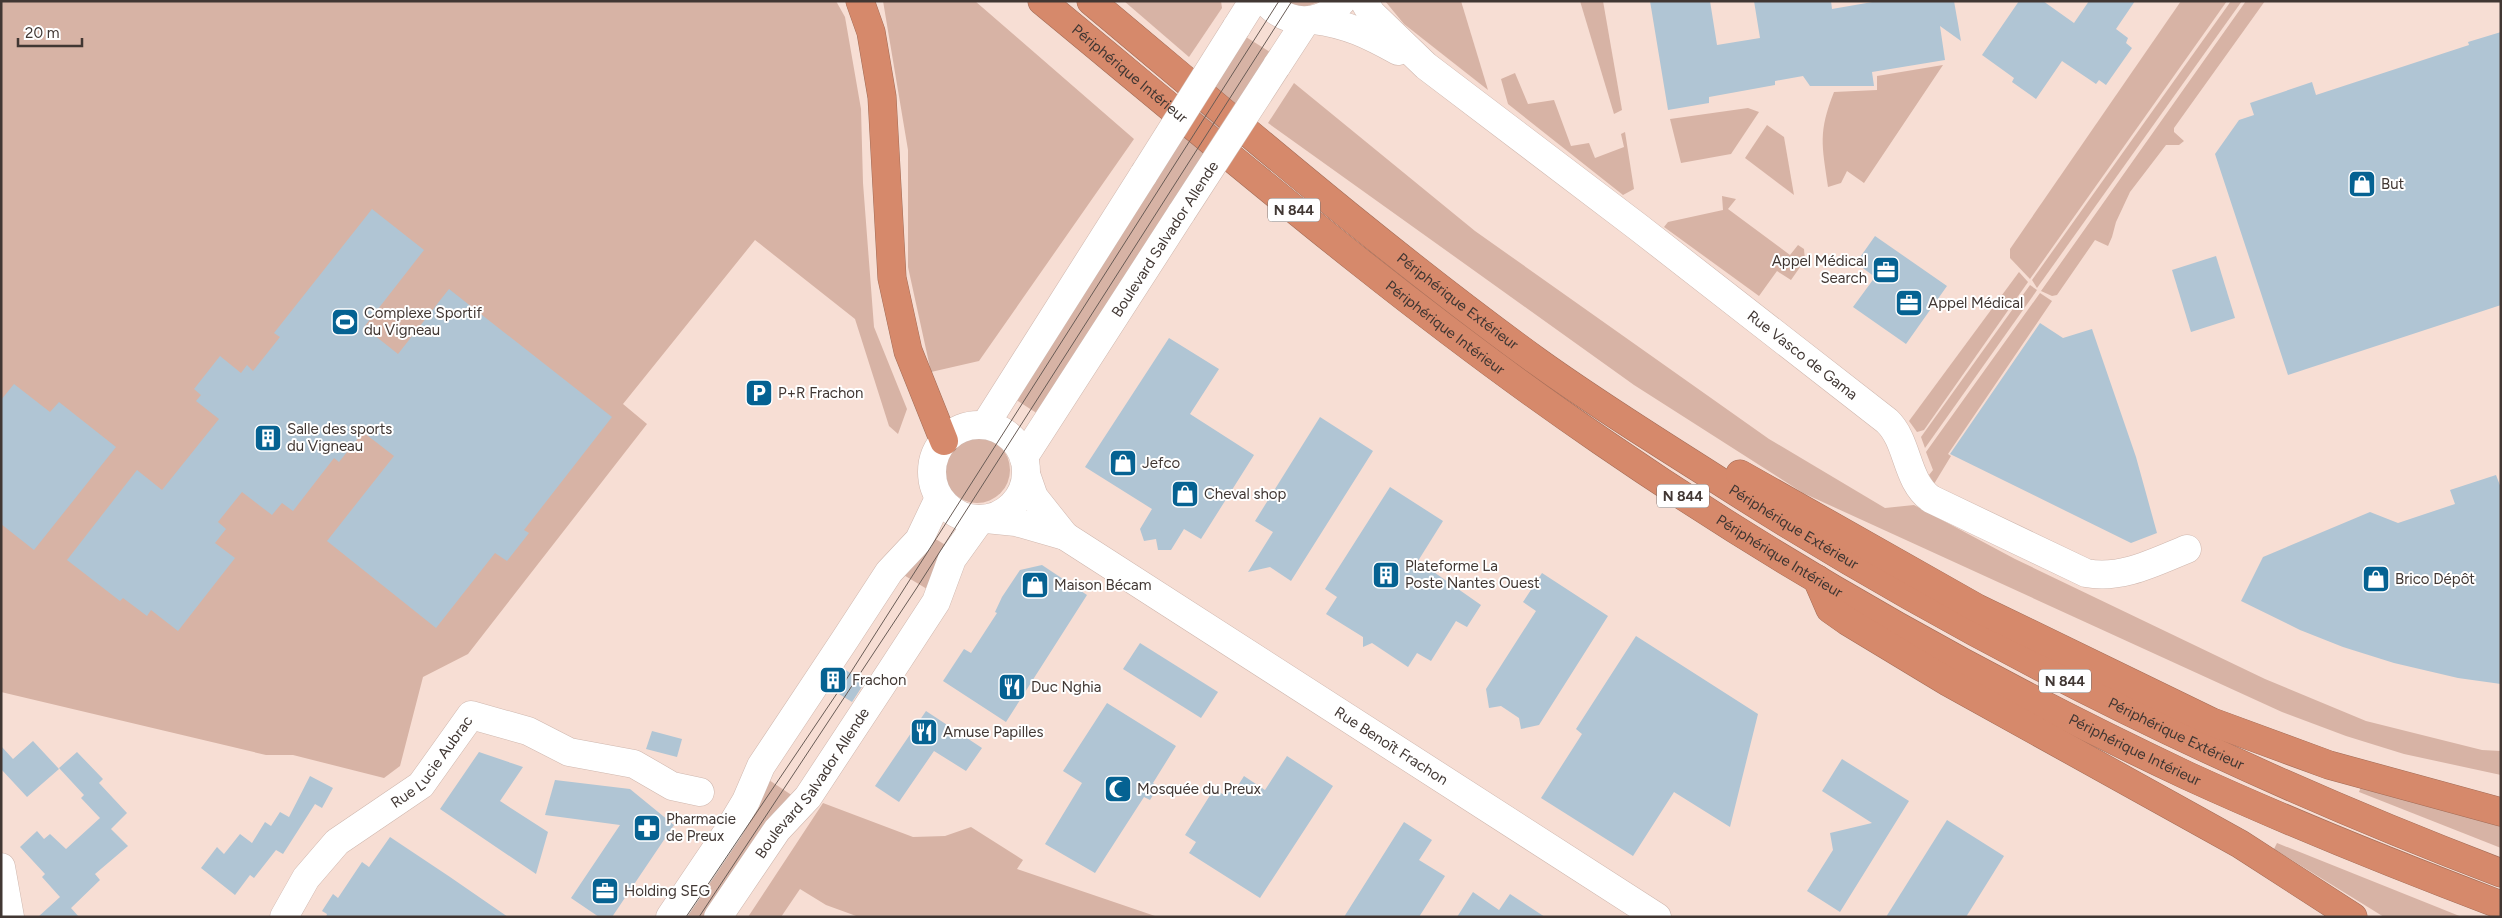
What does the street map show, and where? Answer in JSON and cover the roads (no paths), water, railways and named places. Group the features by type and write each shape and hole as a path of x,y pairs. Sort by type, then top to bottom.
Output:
{"highway":[{"path":"860,1 871,32 882,96 892,278 908,351 944,441"},
{"name":"Périphérique Intérieur","path":"1042,1 1284,202 1425,313 1604,444 1817,579 1943,651 2131,748 2312,831 2501,905"},
{"name":"Périphérique Extérieur","path":"1091,1 1384,245 1539,362 1780,521 1883,582 2061,679 2159,728 2300,793 2501,873"},
{"path":"1655,440 1691,444 1824,523 1977,608 2172,703 2270,744 2393,784 2501,812"},
{"path":"1817,579 1830,609 1847,621 1948,682 2240,844 2354,917"},
{"path":"2270,744 2284,738 2372,766 2501,794"}],"street":[{"path":"985,425 1253,1"},
{"name":"Rue Vasco de Gama","path":"1265,1 1282,16 1339,23 1359,30 1426,66"},
{"path":"1310,20 1329,14 1342,1"},
{"name":"Rue Vasco de Gama","path":"1364,1 1371,14 1426,66 1630,221 1887,421 1895,429 1916,482 1923,493 1931,499 2086,573 2109,575 2134,570 2186,549"},
{"name":"Boulevard Salvador Allende","path":"1025,467 1182,212 1276,66 1310,20"},
{"path":"985,425 1009,435 1025,467 1034,497 1065,536 1016,522 983,520 953,512 939,498 933,485 933,460 944,441 963,427 985,425"},
{"path":"983,520 1002,514 1014,504 1023,491 1025,467"},
{"path":"670,917 728,831 746,800 761,766 889,572 919,540 939,498"},
{"name":"Boulevard Salvador Allende","path":"718,917 777,830 808,796 936,602 952,559 983,520"},
{"name":"Rue Benoît Frachon","path":"1065,536 1649,913"},
{"name":"Rue Lucie Aubrac","path":"284,917 306,878 337,842 421,786 471,715 528,731 569,752 634,764 672,786 700,792"},
{"path":"1,867 10,917"}],"tram line":[{"path":"686,917 844,683 1279,1"},
{"path":"699,917 916,589 1292,1"}],"place":[{"name":"But","path":"2362,184"},
{"name":"Appel Médical Search","path":"1886,270"},
{"name":"Appel Médical","path":"1909,303"},
{"name":"Complexe Sportif du Vigneau","path":"345,322"},
{"name":"P+R Frachon","path":"759,393"},
{"name":"Salle des sports du Vigneau","path":"268,438"},
{"name":"Jefco","path":"1123,463"},
{"name":"Cheval shop","path":"1185,494"},
{"name":"Plateforme La Poste Nantes Ouest","path":"1386,575"},
{"name":"Brico Dépôt","path":"2376,579"},
{"name":"Maison Bécam","path":"1035,585"},
{"name":"Frachon","path":"833,680"},
{"name":"Duc Nghia","path":"1012,687"},
{"name":"Amuse Papilles","path":"924,732"},
{"name":"Mosquée du Preux","path":"1118,789"},
{"name":"Pharmacie de Preux","path":"647,828"},
{"name":"Holding SEG","path":"605,891"}]}
